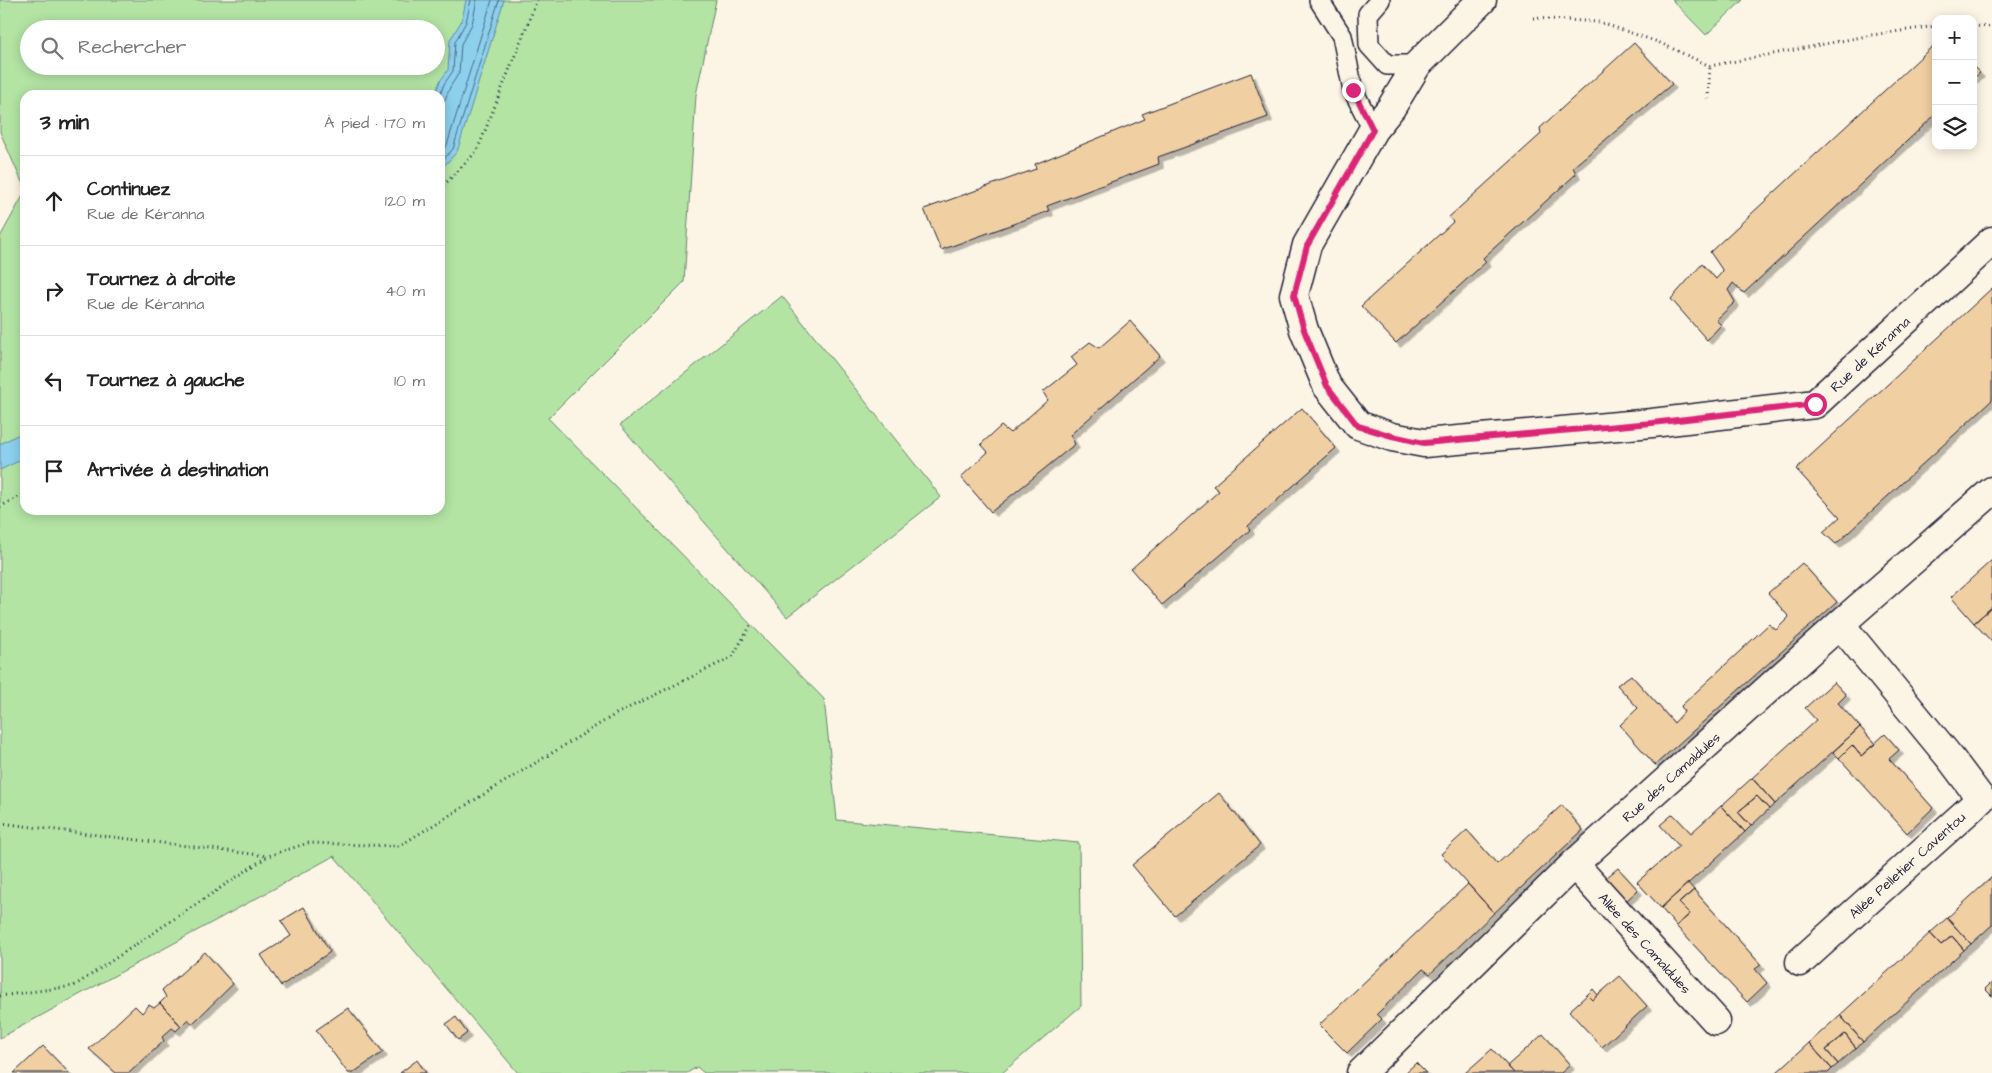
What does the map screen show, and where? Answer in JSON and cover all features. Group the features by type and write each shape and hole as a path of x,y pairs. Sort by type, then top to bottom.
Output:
{"street":[{"name":"Rue de Kéranna","path":"1482,0 1417,64 1391,108 1373,130 1307,246 1294,295 1304,330 1327,386 1358,426 1424,443 1652,423 1815,404 1992,241"},
{"name":"Rue des Camaldules","path":"1361,1073 1574,864 1840,624 1992,491"},
{"name":"Allée Pelletier Caventou","path":"1800,962 1981,800 1951,759 1840,624"},
{"name":"Allée des Camaldules","path":"1574,864 1716,1021"}],"lane":[{"path":"1319,0 1342,36 1353,90 1373,130"},
{"path":"1380,0 1368,14 1369,45 1387,64 1417,64"}],"path":[{"path":"445,184 477,152 537,0"},
{"path":"1533,18 1599,22 1658,42 1710,66 1872,35 1932,27"},
{"path":"1977,26 1992,28"},
{"path":"1708,99 1710,66"},
{"path":"0,507 20,496"},
{"path":"0,996 74,986 268,856 308,843 399,846 616,714 732,657 751,625"},
{"path":"0,824 268,856"}],"green space":[{"path":"0,0 716,0 696,95 684,282 548,418 824,699 837,820 1079,843 1081,1006 1002,1073 704,1073 697,1067 687,1073 518,1073 334,856 0,1038 0,237 20,201 20,515 445,515 445,90 20,90 20,178 0,132"},
{"path":"1672,0 1743,0 1706,35"},
{"path":"782,296 941,497 787,617 620,425"}],"water":[{"path":"466,0 504,0 457,152 445,165 445,90 437,90 440,81 448,70 450,40 462,20"},
{"path":"20,434 20,460 0,470 0,444"}],"building":[{"path":"1634,43 1672,84 1573,167 1576,174 1483,258 1486,262 1396,343 1361,306 1453,222 1449,217 1541,134 1540,128"},
{"path":"1932,47 1932,118 1744,293 1733,283 1728,290 1735,302 1716,320 1721,325 1707,340 1671,299 1702,264 1716,279 1723,271 1710,252"},
{"path":"1251,73 1268,117 1158,157 1159,164 1047,206 1049,211 941,250 924,209 1036,169 1035,164 1145,119 1142,114"},
{"path":"1992,288 1992,400 1836,544 1823,532 1840,517 1796,469"},
{"path":"1130,321 1160,356 1070,435 1075,444 991,512 961,477 988,452 981,444 1001,426 1010,433 1048,400 1043,392 1077,365 1071,357 1090,342 1099,348"},
{"path":"1302,408 1336,448 1248,526 1250,530 1162,605 1131,569 1219,491 1213,486"},
{"path":"1992,560 1992,607 1974,623 1951,597"},
{"path":"1802,563 1837,602 1655,765 1620,725 1638,708 1617,685 1631,675 1674,723 1684,712 1681,706 1769,624 1776,630 1789,617 1768,593"},
{"path":"1992,607 1992,642 1974,623"},
{"path":"1834,682 1846,695 1838,703 1860,727 1775,804 1752,778 1816,720 1805,708"},
{"path":"1860,727 1875,744 1861,756 1852,745 1839,758 1833,752"},
{"path":"1885,734 1899,750 1889,759 1933,808 1907,833 1839,758 1852,745 1861,756"},
{"path":"1752,778 1775,804 1769,809 1757,796 1738,812 1751,826 1745,832 1721,806"},
{"path":"1219,793 1260,845 1175,916 1132,865"},
{"path":"1757,796 1769,809 1751,826 1738,812"},
{"path":"1562,805 1583,830 1494,913 1441,854 1467,830 1497,864"},
{"path":"1721,806 1745,832 1661,908 1637,882 1679,846 1660,825 1673,814 1691,833"},
{"path":"1618,868 1638,890 1626,901 1606,878"},
{"path":"1992,877 1992,925 1971,944 1947,918"},
{"path":"1688,883 1694,890 1679,903 1690,914 1676,926 1661,908"},
{"path":"1468,884 1494,913 1430,974 1423,969 1377,1014 1382,1019 1347,1053 1319,1025"},
{"path":"1694,890 1761,965 1755,969 1767,983 1747,1002 1676,926 1690,914 1679,903"},
{"path":"304,907 330,952 281,986 261,955 291,936 281,921"},
{"path":"1947,918 1971,944 1964,950 1952,936 1941,945 1930,933"},
{"path":"1930,933 1941,945 1952,936 1964,950 1863,1042 1840,1015"},
{"path":"205,952 233,984 192,1024 188,1019 181,1026 160,1003 166,997 162,990"},
{"path":"1620,976 1647,1006 1602,1047 1569,1011 1587,995 1592,1000"},
{"path":"1992,982 1992,996 1985,989"},
{"path":"1593,989 1598,995 1592,1000 1587,995"},
{"path":"160,1003 181,1026 176,1031 172,1028 162,1037 164,1041 129,1073 116,1073 89,1049 135,1006 142,1013 149,1005 154,1008"},
{"path":"348,1008 383,1052 353,1073 348,1073 316,1030"},
{"path":"1840,1015 1863,1042 1856,1048 1845,1034 1826,1050 1838,1064 1832,1069 1809,1043"},
{"path":"456,1017 467,1033 458,1040 446,1024"},
{"path":"1543,1034 1570,1065 1561,1073 1514,1073 1507,1066"},
{"path":"1845,1034 1856,1048 1838,1064 1826,1050"},
{"path":"1809,1043 1832,1069 1828,1073 1776,1073"},
{"path":"43,1046 69,1073 14,1073"},
{"path":"1492,1049 1514,1073 1465,1073"},
{"path":"417,1060 426,1073 400,1073"},
{"path":"1416,1063 1426,1073 1405,1073"}],"route":[{"path":"1353,90 1373,130 1307,246 1294,295 1304,330 1327,386 1358,426 1424,443 1652,423 1815,404"}]}
